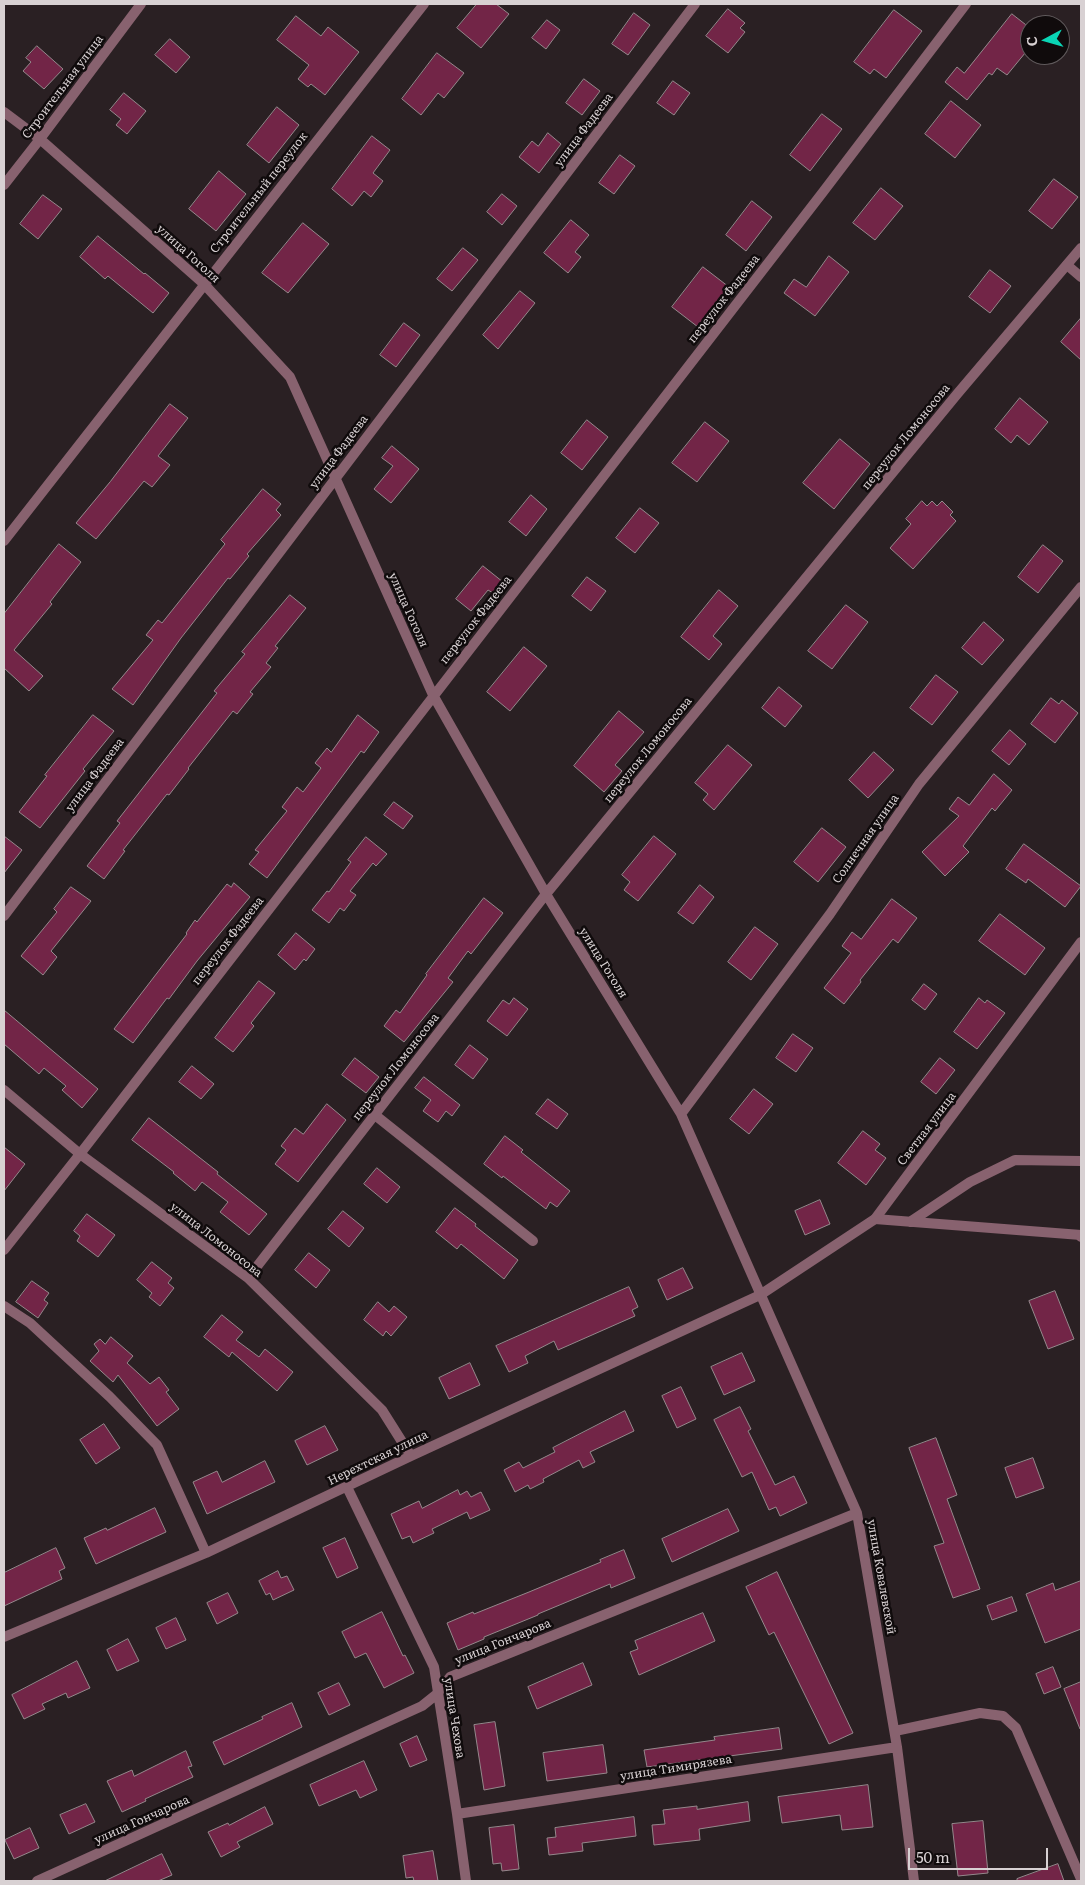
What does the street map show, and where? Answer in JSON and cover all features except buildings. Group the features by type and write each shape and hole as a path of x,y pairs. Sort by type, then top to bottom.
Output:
{"street":[{"name":"Строительная улица","path":"4,185 141,4"},
{"name":"Строительный переулок","path":"4,541 424,4"},
{"name":"улица Фадеева","path":"4,916 695,4"},
{"name":"переулок Фадеева","path":"4,1250 823,192 966,4"},
{"name":"улица Гоголя","path":"4,112 40,139 204,284 290,377 433,695 546,894 681,1114 760,1294"},
{"name":"переулок Ломоносова","path":"248,1278 546,894 958,393 1081,248"},
{"path":"1067,265 1081,277"},
{"name":"Солнечная улица","path":"681,1114 830,914 919,784 1081,587"},
{"name":"Светлая улица","path":"760,1294 875,1219 1081,942"},
{"name":"улица Ломоносова","path":"4,1090 80,1154 248,1278 382,1410 411,1456"},
{"path":"375,1114 533,1241"},
{"path":"910,1222 970,1182 1015,1160 1081,1161"},
{"path":"875,1219 1081,1236"},
{"name":"Нерехтская улица","path":"4,1637 206,1553 760,1294"},
{"name":"улица Ковалевской","path":"760,1294 857,1513 895,1731 914,1881"},
{"path":"4,1306 30,1323 110,1396 157,1445 206,1553"},
{"name":"улица Чехова","path":"347,1487 434,1668 466,1881"},
{"name":"улица Гончарова","path":"37,1881 422,1706 437,1694 450,1677 857,1513"},
{"path":"895,1731 980,1713 1003,1716 1016,1728 1081,1879"},
{"name":"улица Тимирязева","path":"457,1814 897,1747"}]}
